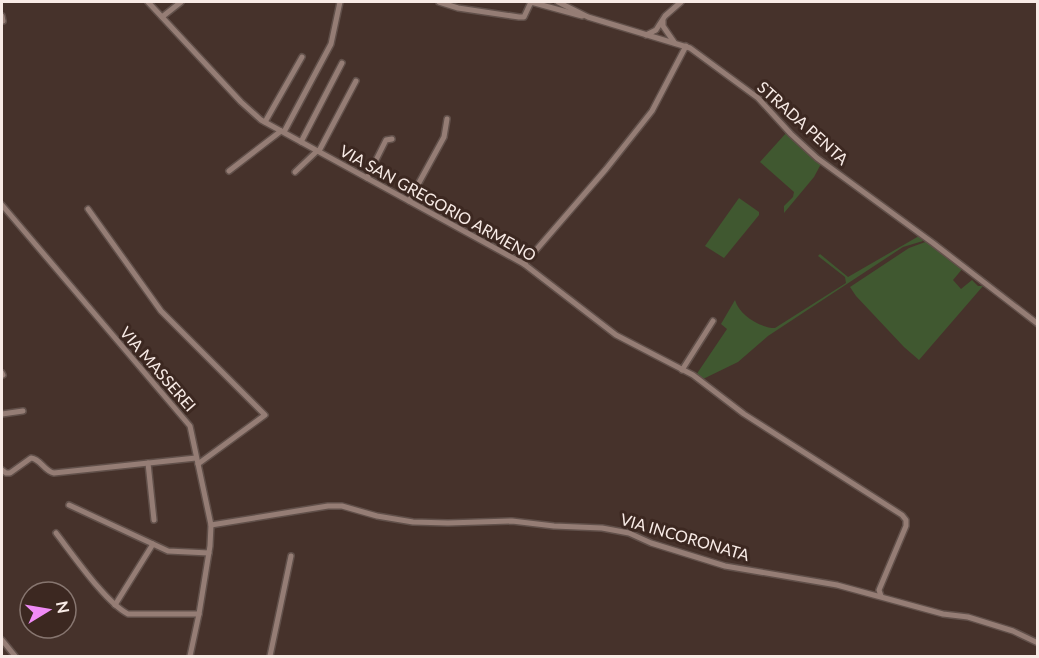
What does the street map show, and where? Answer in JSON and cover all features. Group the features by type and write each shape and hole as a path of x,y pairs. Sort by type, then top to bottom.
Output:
{"street":[{"name":"VIA SAN GREGORIO ARMENO","path":"148,2 241,102 265,122 524,264 616,335 702,382 744,414 843,476 906,519 906,526 879,590 881,596"},
{"path":"162,16 181,2"},
{"path":"229,171 283,132 331,44 340,2"},
{"path":"438,2 458,8 519,17 524,17 531,2 588,17"},
{"name":"STRADA PENTA","path":"558,2 588,17 687,46 758,98 790,134 817,158 1038,324"},
{"path":"646,35 656,30 681,2"},
{"path":"663,21 663,26 674,42"},
{"path":"524,264 606,170 652,111 687,46"},
{"path":"265,122 302,57"},
{"path":"301,142 342,63"},
{"path":"295,172 318,151 356,81"},
{"path":"409,201 444,137 447,119"},
{"path":"367,178 387,140 392,139"},
{"name":"VIA MASSEREI","path":"2,205 189,426 211,525 209,553 190,657"},
{"path":"2,470 10,473 26,460 35,458 54,473 197,461 266,415 161,311 88,209"},
{"path":"682,370 713,321"},
{"path":"2,414 23,411"},
{"path":"148,464 154,520"},
{"path":"69,505 168,551 209,553"},
{"name":"VIA INCORONATA","path":"211,525 328,506 342,506 377,516 413,522 512,520 554,526 602,528 628,533 651,543 725,566 837,585 943,614 968,617 1013,631 1038,643"},
{"path":"56,534 115,605 128,614 199,614"},
{"path":"115,605 153,544"},
{"path":"270,657 291,556"},
{"path":"2,640 15,657"}],"green space":[{"path":"787,132 821,164 814,177 784,213 784,206 793,197 794,192 760,162"},
{"path":"739,198 759,212 759,215 724,258 705,246"},
{"path":"919,236 923,241 903,247 768,336 738,362 703,379 696,375 727,329 721,324 735,300 741,311 751,320 763,326 775,328 846,283 845,277 818,256 820,254 848,277"},
{"path":"928,241 963,268 953,280 961,289 972,280 978,286 983,286 919,360 904,347 850,287 909,248"}]}
